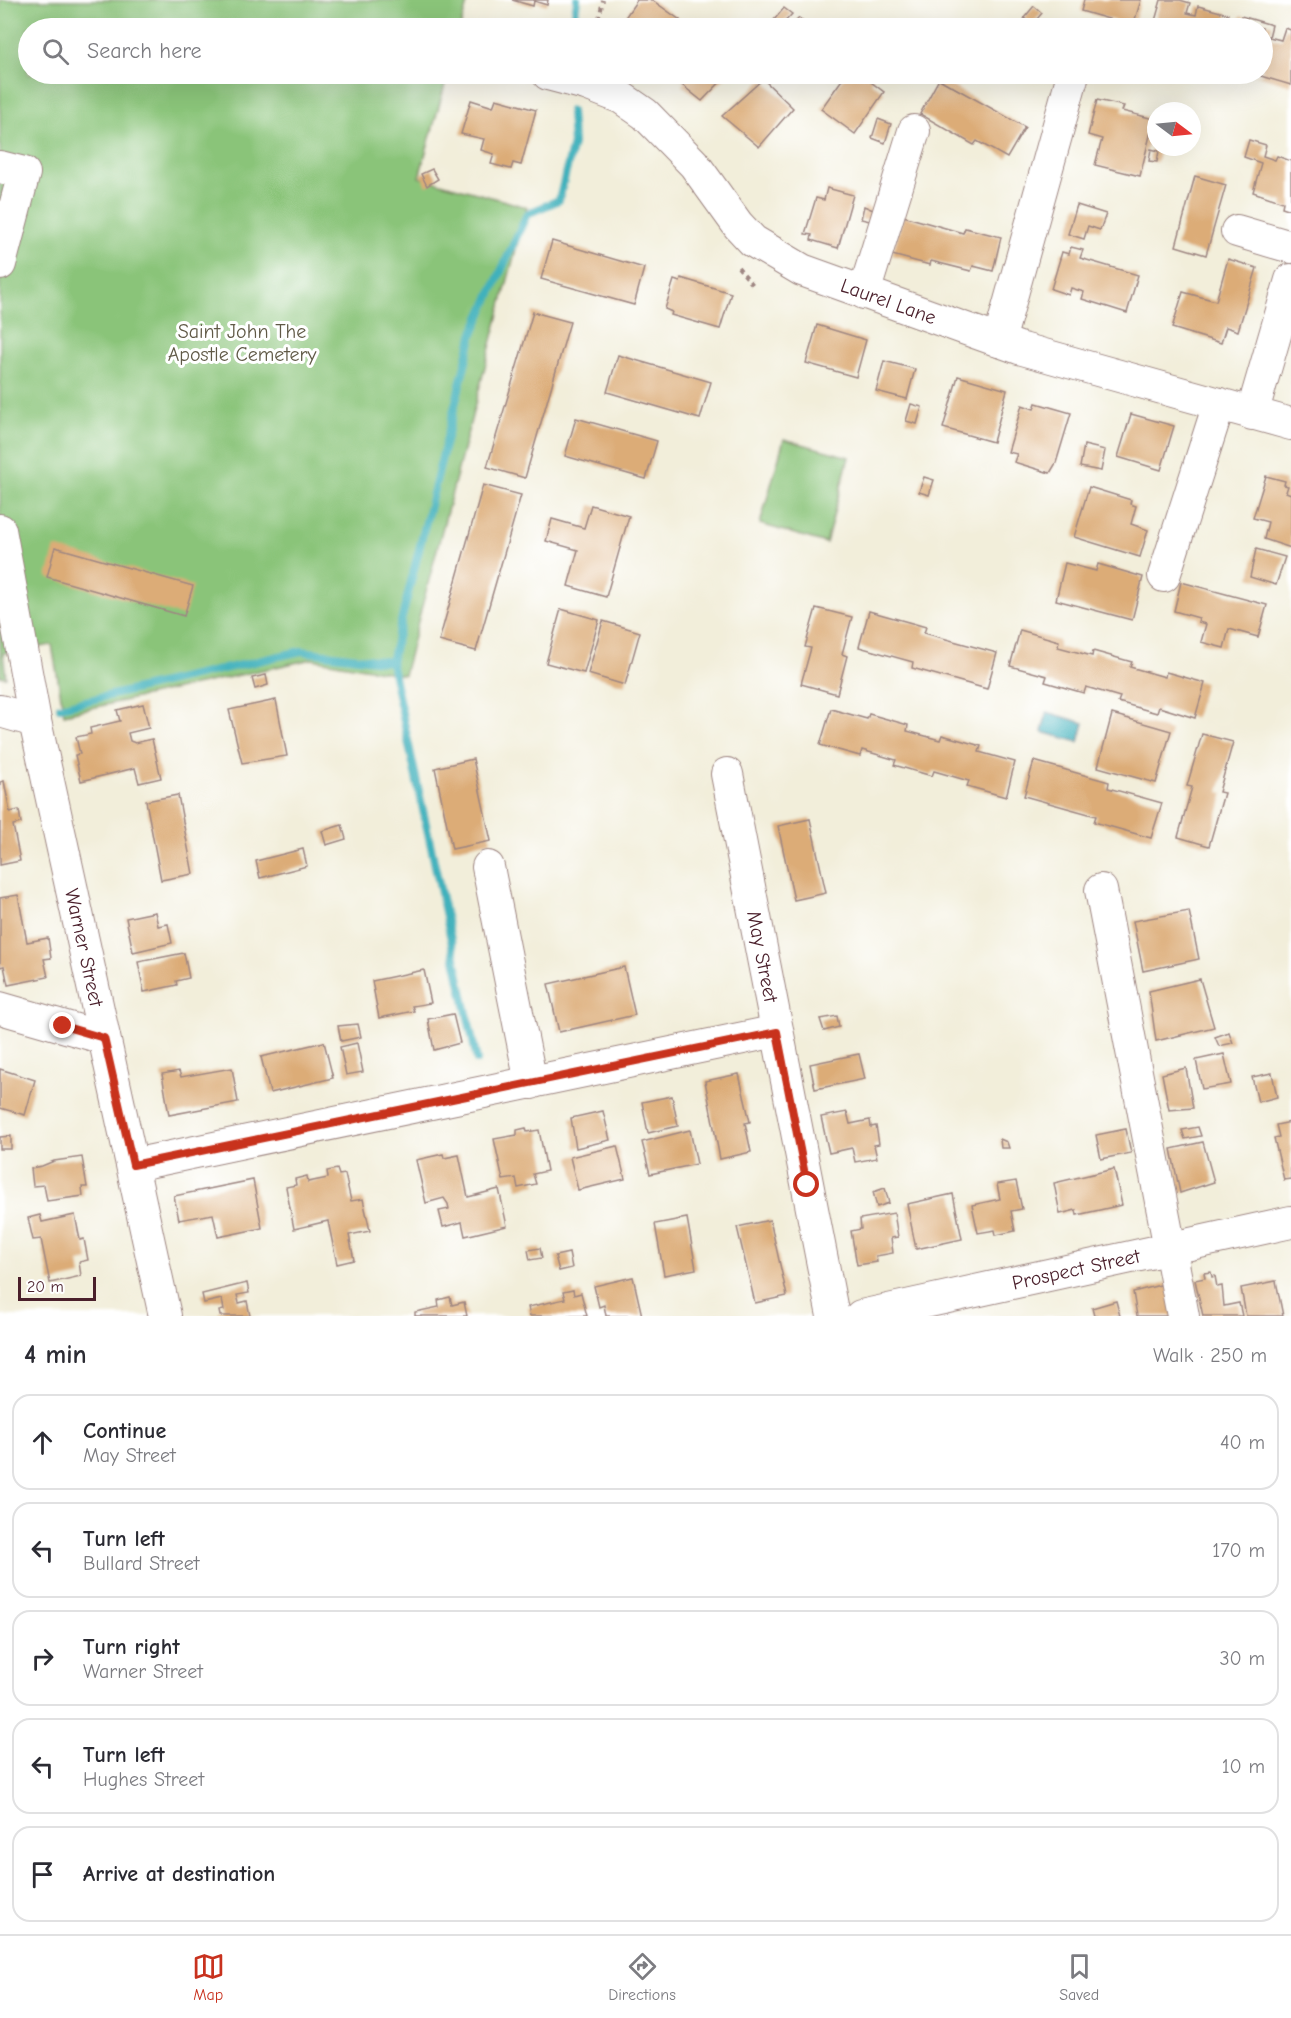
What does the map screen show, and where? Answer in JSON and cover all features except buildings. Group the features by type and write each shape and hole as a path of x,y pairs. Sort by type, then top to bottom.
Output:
{"street":[{"name":"Laurel Lane","path":"586,84 622,98 645,114 694,164 738,225 753,241 802,270 999,341 1291,424"},
{"path":"999,341 1070,84"},
{"path":"864,293 914,131"},
{"path":"0,167 24,173 0,264"},
{"path":"1236,231 1291,247"},
{"path":"1252,414 1291,280"},
{"path":"1164,576 1219,404"},
{"name":"Warner Street","path":"0,530 35,721 165,1316"},
{"path":"0,711 35,721"},
{"name":"May Street","path":"727,774 833,1316"},
{"path":"488,867 531,1083"},
{"path":"1101,890 1183,1316"},
{"path":"0,1008 104,1038"},
{"path":"133,1165 777,1032"},
{"name":"Prospect Street","path":"861,1316 1291,1222"}],"path":[{"path":"599,18 603,0"},
{"path":"736,264 753,285"}],"green space":[{"name":"Saint John The Apostle Cemetery","path":"0,0 468,0 463,18 18,18 18,84 445,84 419,177 527,207 404,675 312,659 64,714 52,645 3,653 6,677 0,676"},
{"path":"784,439 849,457 826,543 760,524"}],"water":[{"path":"1047,712 1084,723 1079,742 1042,732"}],"waterway":[{"path":"574,18 577,0"},
{"path":"60,707 301,651 391,662 473,333 527,214 559,200 573,144 571,111"},
{"path":"391,662 477,1060"}],"route":[{"path":"63,1026 104,1038 133,1165 777,1032 807,1185"}]}
